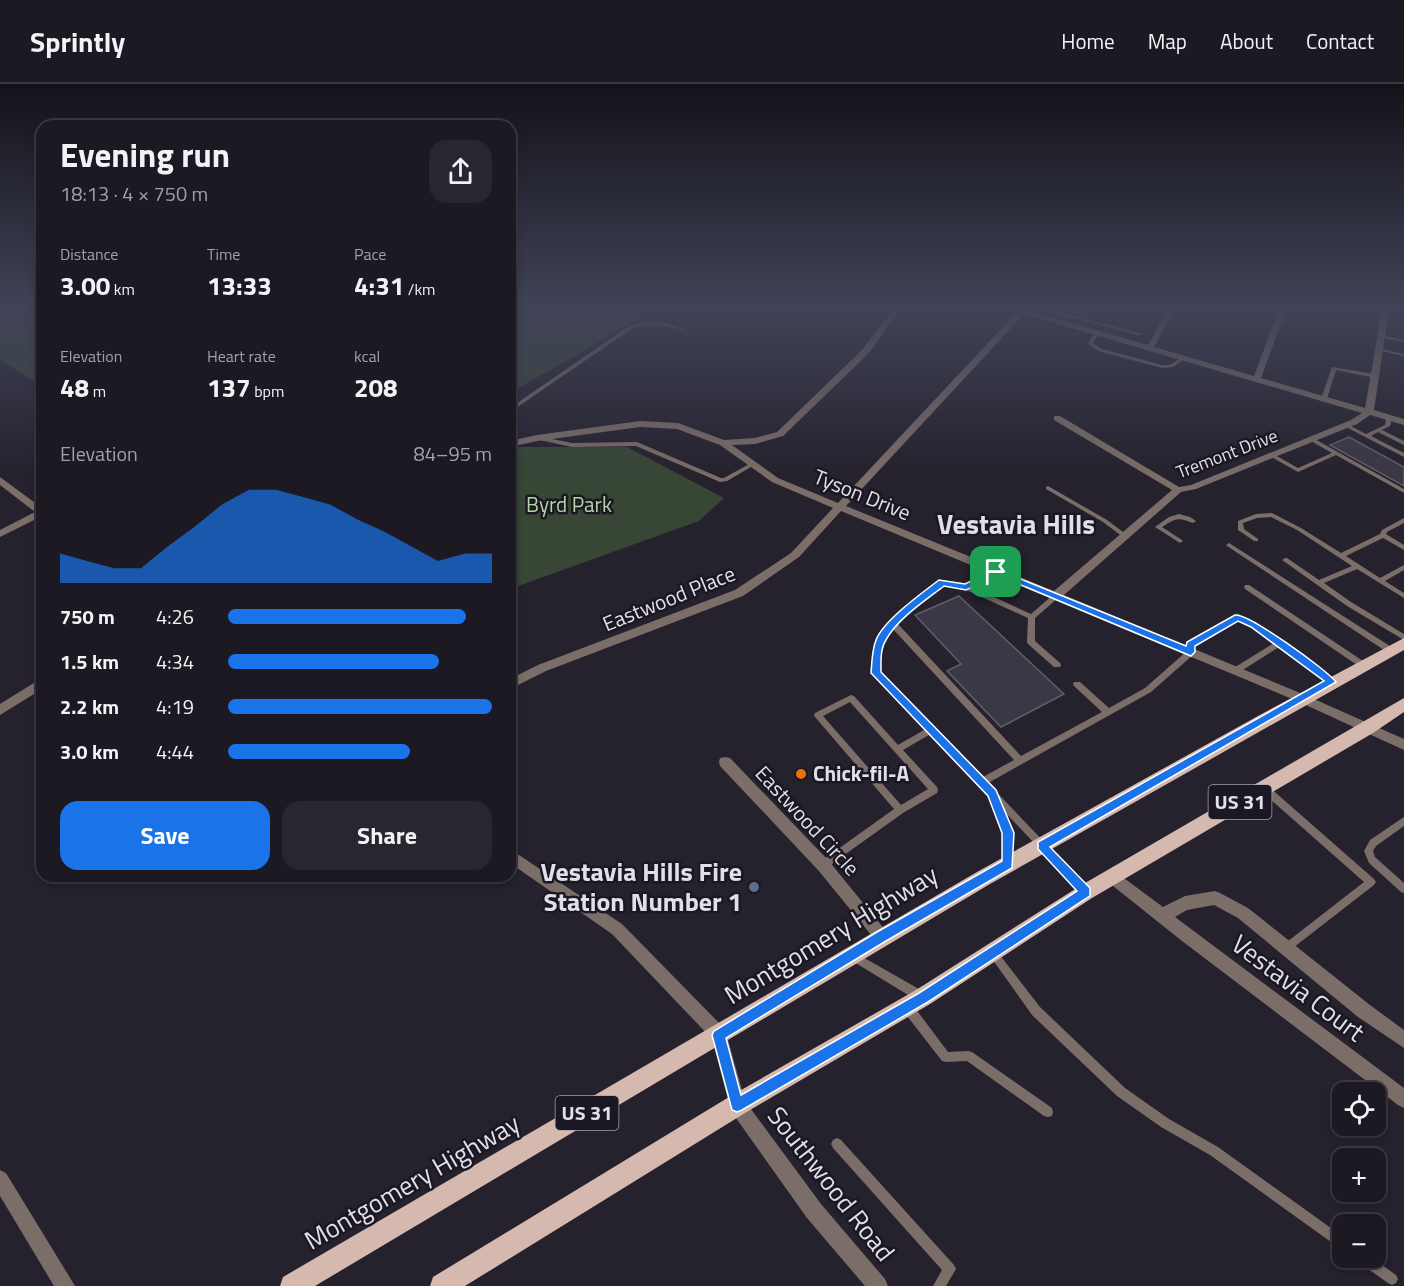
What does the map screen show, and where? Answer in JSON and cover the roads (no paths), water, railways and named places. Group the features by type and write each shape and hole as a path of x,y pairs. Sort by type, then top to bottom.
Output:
{"main road":[{"name":"Montgomery Highway","path":"292,1286 719,1035 881,936 1301,698 1404,643"},
{"name":"US 31","path":"442,1286 737,1105 915,1002 1086,892 1367,728 1404,704"}],"street":[{"path":"723,443 764,440 785,430 852,365"},
{"name":"Eastwood Place","path":"516,681 542,668 739,593 795,555 969,365"},
{"path":"1209,365 1404,422"},
{"path":"1257,379 1262,365"},
{"path":"1369,412 1377,365"},
{"name":"Tremont Drive","path":"1056,596 1178,490 1311,439 1369,412"},
{"path":"1058,417 1178,490"},
{"name":"Tyson Drive","path":"516,443 640,424 678,426 723,443 775,480 1301,698 1404,745"},
{"path":"0,480 36,508"},
{"path":"0,534 36,516"},
{"path":"0,710 36,687"},
{"name":"Eastwood Circle","path":"725,762 823,865 881,936"},
{"name":"Southwood Road","path":"516,859 617,929 719,1035 737,1105 814,1211 878,1286"},
{"name":"Vestavia Court","path":"1113,877 1404,1099"},
{"name":"Vestavia Court","path":"1162,916 1185,903 1215,898 1243,913 1404,1040"},
{"path":"0,1179 65,1286"}],"lane":[{"path":"516,406 575,365"},
{"path":"1155,365 1162,367 1172,365"},
{"path":"1324,399 1334,368 1375,376"},
{"path":"1366,436 1387,426 1389,418"},
{"path":"1345,425 1404,455"},
{"path":"1378,430 1404,443"},
{"path":"537,438 572,445 637,444 720,480 725,480 753,464"},
{"path":"1311,439 1404,491"},
{"path":"1271,455 1298,470 1336,453"},
{"path":"1048,488 1105,521 1125,536"},
{"path":"1256,540 1241,530 1240,522 1256,516 1272,514 1404,596"},
{"path":"1179,541 1158,526 1176,515 1185,516 1193,521"},
{"path":"1341,556 1383,535 1384,531 1404,520"},
{"path":"1383,535 1404,548"},
{"path":"1229,544 1390,650"},
{"path":"1285,560 1404,637"},
{"path":"1319,583 1357,566"},
{"path":"1380,581 1404,567"},
{"path":"966,587 996,572"},
{"path":"1032,617 966,587 942,582 893,624 881,638 876,655 876,673 1086,892"},
{"path":"1247,587 1363,665"},
{"path":"1056,596 1032,617 1031,642 1057,665"},
{"path":"982,782 1148,690 1191,652 1191,644 1238,617 1254,624 1331,682"},
{"path":"893,624 1019,760"},
{"path":"1235,671 1280,643"},
{"path":"1077,684 1108,712"},
{"path":"823,865 900,810 934,790 851,698 818,715 900,810"},
{"path":"897,749 930,731"},
{"path":"1264,788 1371,882 1286,948"},
{"path":"992,793 1008,833 1008,864"},
{"path":"1404,821 1373,843 1368,851 1372,860 1404,889"},
{"path":"993,952 1036,1011 1121,1092 1165,1123 1214,1150 1332,1236"},
{"path":"850,955 915,1002 945,1057 968,1056 1048,1112"},
{"path":"837,1144 950,1269 939,1286"},
{"path":"1376,1268 1392,1279"}],"place":[{"name":"Chick-fil-A","path":"801,774"},
{"name":"Vestavia Hills Fire Station Number 1","path":"754,887"}],"district":[{"name":"Vestavia Hills","path":"1016,525"}],"park label":[{"name":"Byrd Park","path":"569,505"}]}
